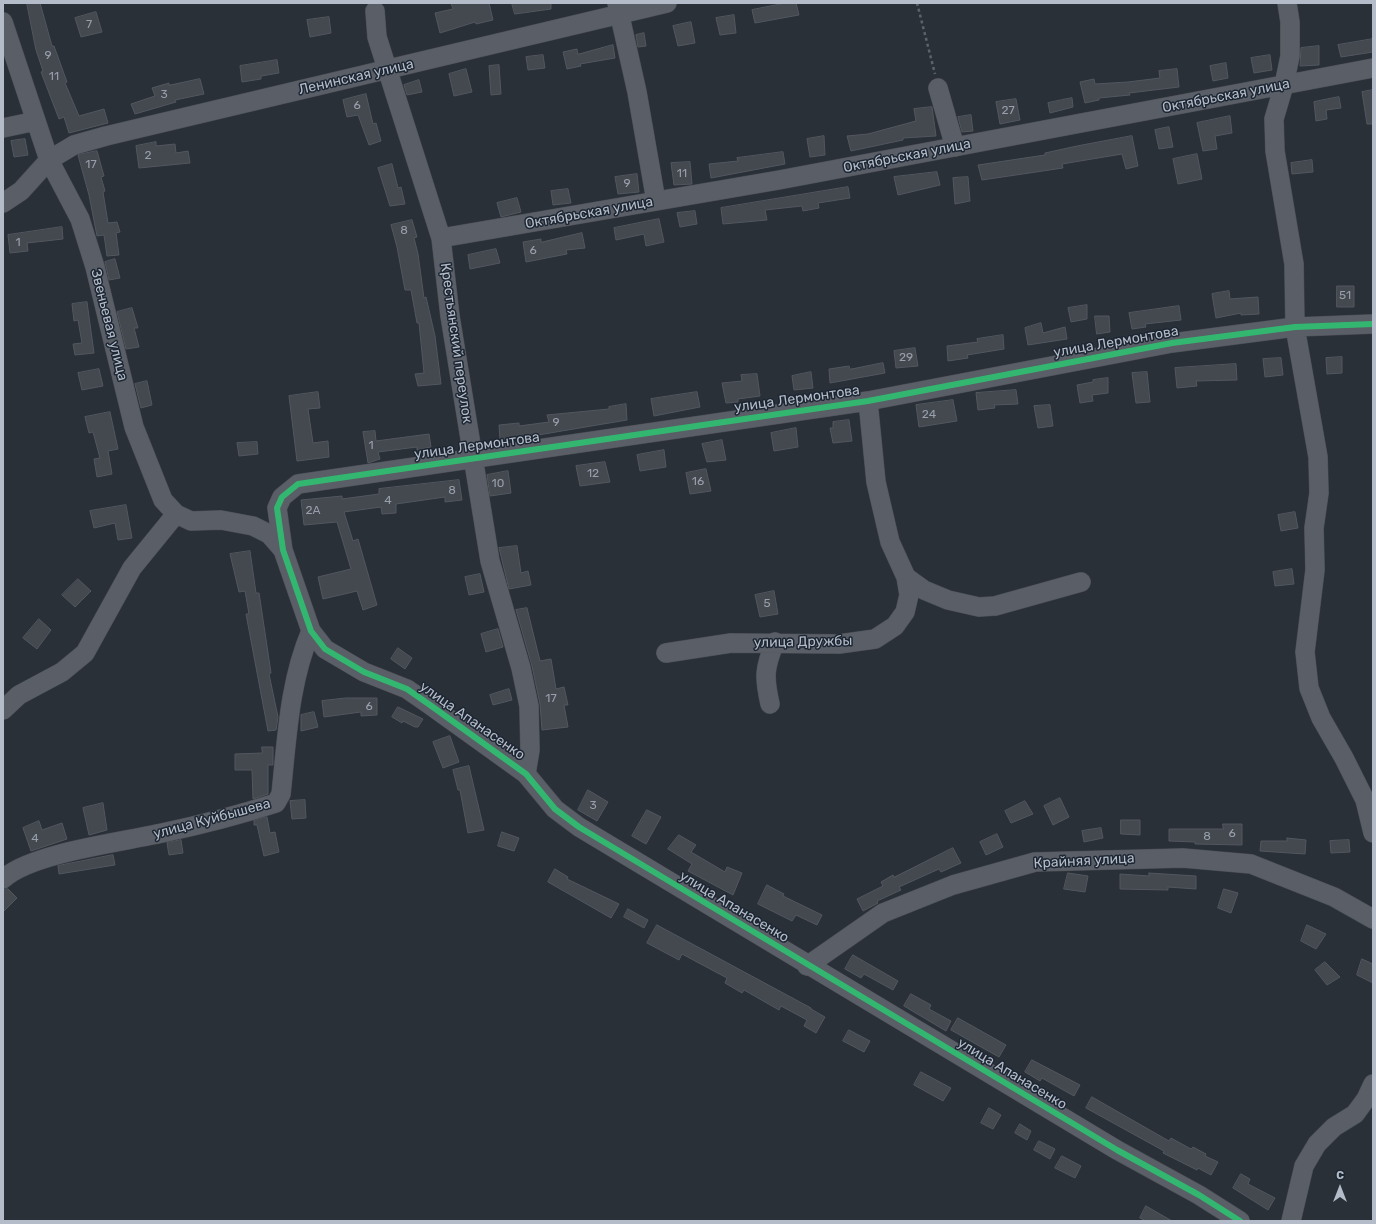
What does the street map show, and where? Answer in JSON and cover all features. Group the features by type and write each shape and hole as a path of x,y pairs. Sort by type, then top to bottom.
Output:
{"street":[{"name":"Ленинская улица","path":"3,203 21,191 49,160 74,145 106,136 388,70 618,8 667,3"},
{"path":"1287,3 1290,22 1290,56 1284,85 1274,119 1275,151 1294,264 1296,328 1318,457 1319,493 1314,528 1315,570 1305,652 1309,688 1321,718 1344,758 1365,800 1373,833"},
{"path":"618,8 637,92 656,201"},
{"name":"Крестьянский переулок","path":"375,11 377,37 441,238 450,316 490,560 521,668 529,706 530,750 526,774"},
{"name":"Звеньевая улица","path":"3,22 49,160 80,219 95,267 134,427 163,500 176,514 191,521 221,520 253,526 269,534 283,550"},
{"name":"Октябрьская улица","path":"441,238 955,147 1373,68"},
{"path":"938,88 955,147"},
{"path":"3,128 36,120"},
{"name":"улица Лермонтова","path":"283,550 277,508 282,497 298,484 868,401 1172,343 1296,328 1373,324"},
{"name":"улица Дружбы","path":"666,654 731,643 775,642 839,644 875,639 895,626 905,612 909,595 906,578 890,542 876,482 868,401"},
{"path":"3,710 19,696 62,672 85,653 132,568 176,514"},
{"name":"улица Апанасенко","path":"283,550 311,631 326,649 345,662 364,672 406,689 526,774 555,809 579,827 807,966 1117,1150 1199,1195 1240,1221"},
{"path":"906,578 924,590 942,598 979,607 995,606 1081,582"},
{"name":"улица Куйбышева","path":"3,879 23,866 54,855 163,833 247,812 276,803 280,794 295,677 302,652 311,631"},
{"path":"770,704 764,680 768,659 775,642"},
{"name":"Крайняя улица","path":"807,966 883,914 953,885 1035,862 1183,858 1251,864 1334,897 1373,919"},
{"path":"1291,1221 1304,1166 1317,1144 1334,1127 1355,1114 1366,1099 1373,1084"}],"path":[{"path":"917,3 938,88"}],"building":[{"path":"27,3 40,3 52,46 54,46 67,82 65,83 79,116 104,109 108,123 69,133 64,117 59,119 41,72 43,71 36,50"},
{"path":"451,3 489,3 493,20 476,24 475,22 440,33 435,13 453,9"},
{"path":"512,3 551,3 551,9 515,14"},
{"path":"786,3 796,3 799,15 755,23 752,10"},
{"path":"96,12 102,32 81,37 75,18"},
{"path":"734,15 736,33 720,35 716,18"},
{"path":"329,17 331,33 310,37 307,20"},
{"path":"691,22 695,43 678,46 673,26"},
{"path":"644,33 646,46 638,47 636,35"},
{"path":"1373,39 1373,52 1341,57 1338,45"},
{"path":"613,45 615,58 580,64 581,66 567,69 563,52 577,49 578,54"},
{"path":"1319,46 1319,65 1300,66 1301,48"},
{"path":"543,55 545,68 528,70 526,57"},
{"path":"1270,55 1272,70 1254,73 1251,58"},
{"path":"277,60 279,73 261,76 261,79 242,82 240,66"},
{"path":"1226,63 1228,78 1213,81 1210,66"},
{"path":"499,65 501,94 491,95 489,66"},
{"path":"466,69 472,92 454,96 449,74"},
{"path":"1177,69 1179,87 1129,93 1130,95 1099,98 1099,100 1085,103 1080,82 1094,79 1095,84 1160,78 1159,71"},
{"path":"200,79 204,94 175,100 176,102 135,114 131,104 155,96 152,88 169,83 169,85"},
{"path":"419,80 422,92 407,95 404,85"},
{"path":"1373,90 1373,124 1367,124 1362,92"},
{"path":"366,94 373,124 376,123 381,141 369,145 358,115 347,117 343,100"},
{"path":"1339,97 1341,108 1326,110 1327,119 1316,121 1314,102"},
{"path":"1072,98 1073,107 1050,113 1048,103"},
{"path":"1016,99 1020,120 1000,124 996,102"},
{"path":"932,107 936,136 903,138 903,140 851,151 847,136 868,134 916,121 914,109"},
{"path":"971,115 973,131 962,132 958,117"},
{"path":"1230,116 1232,133 1215,136 1217,149 1203,151 1197,123"},
{"path":"1169,127 1173,147 1159,149 1155,130"},
{"path":"824,136 825,155 810,157 807,139"},
{"path":"1132,136 1138,166 1126,169 1122,154 1062,164 1063,168 982,180 978,165 1045,155 1045,153 1077,146"},
{"path":"25,139 28,155 14,157 11,141"},
{"path":"156,142 156,146 175,144 176,153 188,151 190,163 139,168 136,146"},
{"path":"97,151 104,176 101,177 105,191 103,192 108,223 117,222 120,232 116,233 119,255 107,256 104,235 97,236 89,195 78,155"},
{"path":"783,152 785,164 711,178 709,164 738,161 737,158"},
{"path":"1197,154 1202,179 1178,184 1173,159"},
{"path":"1312,160 1313,172 1292,174 1291,163"},
{"path":"690,162 692,184 674,185 671,163"},
{"path":"392,164 398,188 401,187 405,204 390,206 378,168"},
{"path":"937,172 940,185 898,195 894,177"},
{"path":"637,174 639,192 618,194 615,177"},
{"path":"968,177 970,201 955,204 953,178"},
{"path":"848,187 850,198 818,203 819,208 803,211 802,206 765,210 767,220 723,224 721,208"},
{"path":"568,189 571,203 553,205 551,191"},
{"path":"517,198 521,212 501,217 497,203"},
{"path":"695,211 697,224 680,227 677,213"},
{"path":"659,219 664,242 646,246 644,234 616,240 614,228"},
{"path":"412,220 417,237 414,238 418,254 424,298 426,297 435,336 441,384 418,386 415,374 424,373 419,323 417,323 411,290 405,290 397,247 391,225"},
{"path":"62,227 63,239 27,243 28,251 10,253 8,235"},
{"path":"582,233 585,248 566,250 567,254 526,262 523,242 541,239 541,242"},
{"path":"496,249 500,263 470,269 468,255"},
{"path":"115,259 120,278 109,280 105,262"},
{"path":"1337,286 1354,286 1354,307 1337,307"},
{"path":"1229,291 1230,299 1258,297 1259,314 1241,315 1241,313 1216,318 1212,294"},
{"path":"87,302 94,353 75,355 73,344 82,343 78,320 74,321 72,304"},
{"path":"1087,305 1087,319 1071,322 1068,308"},
{"path":"1179,306 1181,320 1145,324 1146,327 1132,329 1129,313"},
{"path":"132,308 138,328 134,328 139,347 126,349 117,312"},
{"path":"1095,316 1109,316 1110,332 1097,334"},
{"path":"1041,323 1043,333 1065,327 1067,339 1028,345 1025,328"},
{"path":"1003,335 1004,349 967,355 968,358 948,361 947,346 978,342 977,339"},
{"path":"915,348 918,366 896,368 894,351"},
{"path":"1342,357 1342,373 1327,374 1326,358"},
{"path":"1281,358 1283,375 1265,377 1263,359"},
{"path":"883,363 885,373 830,383 829,369 849,366 850,369"},
{"path":"1236,364 1237,380 1196,381 1197,386 1177,388 1175,368"},
{"path":"99,369 103,386 82,390 78,373"},
{"path":"811,372 813,388 794,390 792,376"},
{"path":"1147,372 1150,402 1136,403 1132,373"},
{"path":"757,374 760,396 738,399 738,402 726,403 722,383 742,381 741,375"},
{"path":"1108,378 1108,393 1092,395 1093,401 1080,403 1077,385 1093,382 1093,380"},
{"path":"147,381 152,405 141,408 135,384"},
{"path":"1016,390 1018,404 994,405 995,408 978,410 976,393"},
{"path":"318,392 320,408 308,409 313,443 328,441 329,457 297,461 289,396"},
{"path":"697,392 700,407 654,416 651,399"},
{"path":"953,400 957,421 919,427 916,405"},
{"path":"626,404 627,420 538,435 539,438 500,439 499,425 519,423 519,426 549,422 547,415 609,409 609,407"},
{"path":"1050,405 1053,426 1038,428 1034,406"},
{"path":"110,412 118,449 108,451 112,474 97,477 94,459 100,458 93,432 89,433 85,417"},
{"path":"849,420 852,441 833,443 830,428 833,428 833,422"},
{"path":"796,428 798,447 774,451 771,433"},
{"path":"375,431 376,441 429,434 431,447 417,450 417,447 378,452 380,459 368,463 363,432"},
{"path":"722,440 726,460 707,462 702,444"},
{"path":"257,442 258,454 239,456 237,443"},
{"path":"664,450 666,467 640,471 637,455"},
{"path":"605,462 610,482 580,486 576,466"},
{"path":"706,469 711,491 690,494 686,473"},
{"path":"508,471 511,493 490,496 487,475"},
{"path":"459,480 462,500 445,502 445,497 396,504 396,513 382,514 381,507 344,512 353,541 358,539 377,605 363,610 357,591 323,599 318,577 351,569 337,522 304,525 301,500 342,496 342,499 379,494 379,489"},
{"path":"126,505 132,538 118,540 115,523 94,528 90,511"},
{"path":"1295,512 1298,528 1281,531 1278,515"},
{"path":"517,546 521,573 528,571 531,585 509,589 499,548"},
{"path":"250,551 256,593 259,593 271,673 269,674 278,717 276,730 268,731 246,614 249,614 245,591 239,592 230,554"},
{"path":"1292,569 1294,584 1275,586 1273,572"},
{"path":"480,574 484,592 469,595 465,577"},
{"path":"78,579 91,591 75,607 62,595"},
{"path":"774,591 778,614 760,617 755,595"},
{"path":"527,608 540,661 551,659 556,689 564,687 568,705 564,705 568,727 542,730 540,704 532,666 516,610"},
{"path":"39,619 51,630 37,649 23,638"},
{"path":"498,629 503,647 486,652 481,634"},
{"path":"398,648 412,658 405,669 391,659"},
{"path":"509,689 512,700 493,705 490,695"},
{"path":"346,698 377,698 377,715 361,716 361,712 324,717 322,701"},
{"path":"398,707 423,719 418,727 403,721 402,723 392,717"},
{"path":"314,712 318,727 301,731 301,715"},
{"path":"450,736 459,762 443,768 433,742"},
{"path":"262,747 273,747 273,765 268,765 268,794 253,799 252,770 235,770 235,754 262,753"},
{"path":"469,766 484,830 468,833 460,790 458,790 453,770"},
{"path":"588,790 608,802 597,821 578,810"},
{"path":"1060,798 1069,817 1053,825 1044,806"},
{"path":"305,800 306,818 292,819 290,801"},
{"path":"1025,801 1033,814 1011,823 1005,811"},
{"path":"103,803 107,830 89,835 83,808"},
{"path":"647,810 661,817 646,844 632,836"},
{"path":"267,817 270,833 275,832 279,852 264,856 257,825 254,825 254,821"},
{"path":"1121,820 1140,820 1140,835 1121,834"},
{"path":"39,821 42,830 62,823 67,839 31,851 23,828"},
{"path":"1223,824 1242,824 1242,845 1195,844 1195,842 1169,841 1169,829 1223,829"},
{"path":"1101,828 1103,838 1084,842 1082,831"},
{"path":"502,832 519,838 514,851 498,846"},
{"path":"997,834 1003,847 986,855 980,842"},
{"path":"679,835 696,845 691,852 725,872 727,867 742,873 733,895 688,871 692,864 668,849"},
{"path":"1287,838 1306,840 1305,854 1260,851 1261,841 1287,841"},
{"path":"181,840 183,853 169,855 167,843"},
{"path":"1349,840 1350,852 1331,853 1330,841"},
{"path":"953,848 961,863 941,872 939,869 899,887 901,890 877,901 878,903 863,911 857,899 883,886 881,882 893,875 894,877"},
{"path":"113,855 115,865 59,874 58,866"},
{"path":"555,869 568,877 567,879 619,904 611,918 548,882"},
{"path":"1068,873 1088,876 1085,892 1064,889"},
{"path":"1149,873 1196,876 1196,889 1168,887 1168,890 1120,889 1120,874 1149,876"},
{"path":"767,885 784,894 783,896 822,915 817,925 796,915 792,921 758,904"},
{"path":"8,889 17,898 3,912 3,890"},
{"path":"1224,889 1238,893 1231,913 1218,908"},
{"path":"628,909 648,920 644,928 624,917"},
{"path":"657,925 825,1017 816,1033 804,1026 807,1020 781,1006 779,1010 744,990 742,993 725,983 727,978 682,954 679,960 647,943"},
{"path":"1307,925 1326,934 1316,949 1301,941"},
{"path":"853,955 898,981 893,990 864,974 861,978 845,969"},
{"path":"1362,959 1373,964 1373,983 1357,975"},
{"path":"1325,962 1340,977 1327,985 1315,970"},
{"path":"911,994 931,1005 929,1009 951,1021 946,1031 904,1006"},
{"path":"958,1018 1006,1045 999,1057 951,1030"},
{"path":"849,1030 870,1041 864,1052 843,1041"},
{"path":"1032,1060 1080,1085 1074,1096 1042,1078 1040,1081 1025,1072"},
{"path":"921,1072 951,1088 943,1101 914,1085"},
{"path":"1092,1097 1169,1141 1171,1138 1191,1149 1193,1147 1206,1154 1205,1156 1218,1162 1211,1175 1198,1168 1197,1170 1163,1153 1164,1151 1086,1108"},
{"path":"989,1108 1001,1115 993,1129 981,1123"},
{"path":"1020,1124 1031,1131 1027,1140 1015,1133"},
{"path":"1039,1141 1055,1149 1050,1159 1034,1150"},
{"path":"1062,1156 1081,1166 1075,1178 1055,1168"},
{"path":"1241,1174 1250,1179 1248,1184 1275,1198 1268,1210 1233,1188"},
{"path":"1146,1206 1172,1221 1146,1221 1140,1218"}],"cycle path":[{"path":"1240,1221 1199,1195 1117,1150 579,827 555,809 526,774 430,705 407,689 364,672 325,649 311,631 283,550 277,508 282,497 298,484 868,401 1172,343 1295,327 1373,324"}]}
